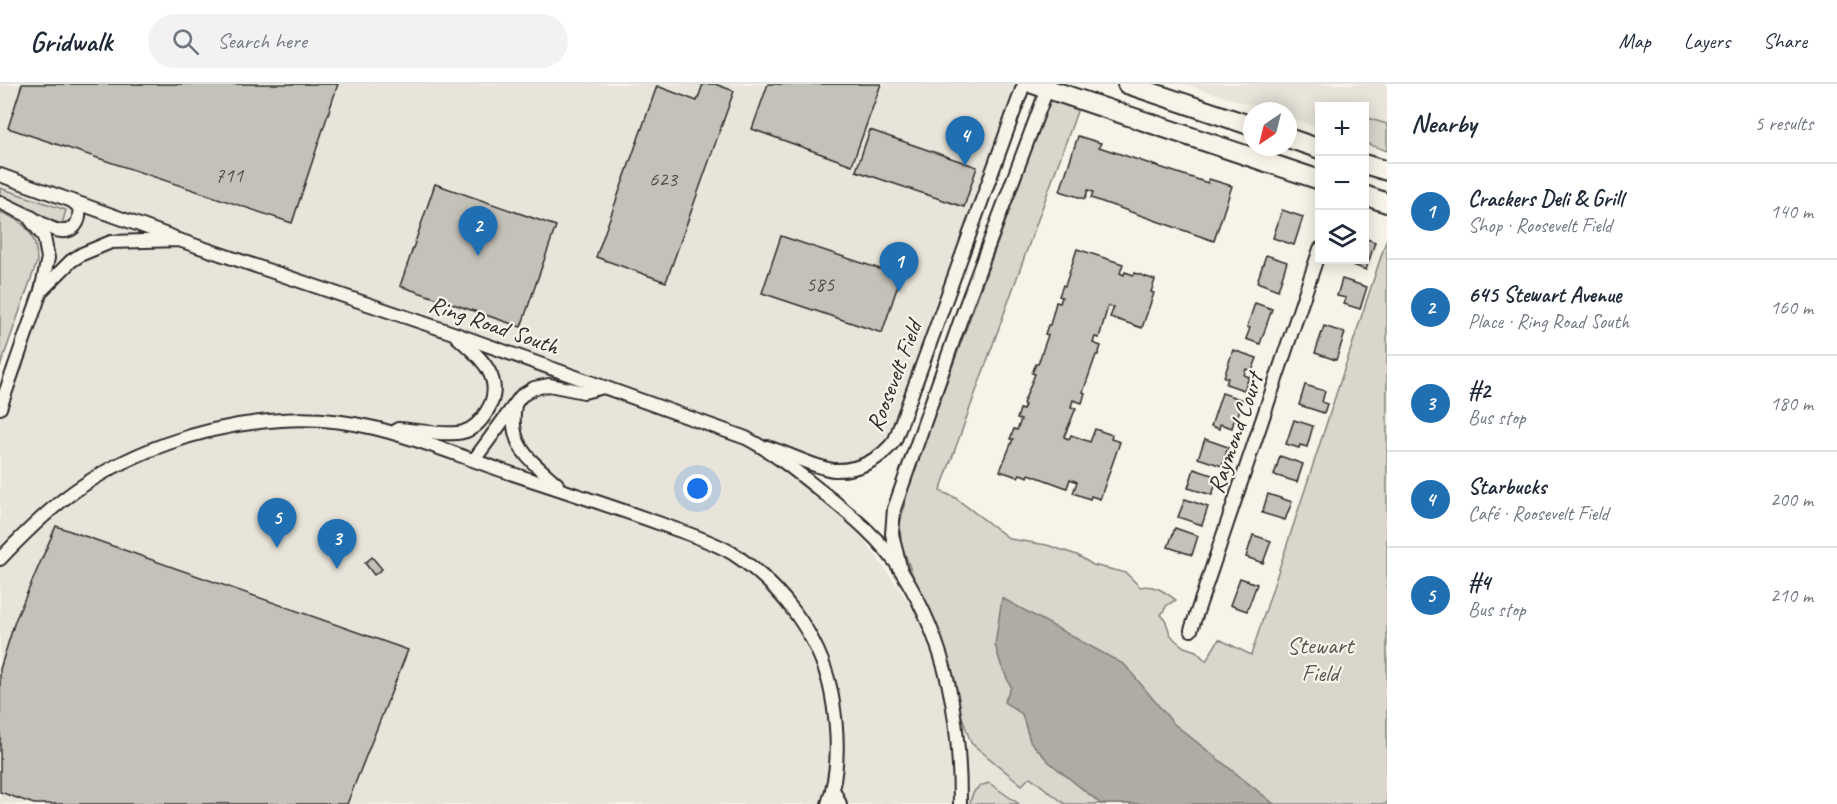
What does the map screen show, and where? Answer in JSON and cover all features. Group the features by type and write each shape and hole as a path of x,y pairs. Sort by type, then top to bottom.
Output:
{"main road":[{"path":"1127,84 1243,123"},
{"path":"1043,86 1315,178"},
{"path":"1297,141 1315,147"},
{"path":"1369,165 1387,171"},
{"path":"1369,196 1387,203"}],"street":[{"name":"Roosevelt Field","path":"757,444 833,470 868,464 886,452 895,440 1024,84"},
{"name":"Roosevelt Field","path":"901,571 892,534 894,509 1043,86"},
{"path":"0,175 66,197 179,240"},
{"path":"0,202 55,230 69,230 77,224 80,211 77,204 66,197"},
{"path":"0,408 41,291 48,258 44,237 27,215"},
{"name":"Ring Road South","path":"41,291 71,261 111,242 179,240 453,333 746,438 803,476 838,504 881,546 901,571"},
{"name":"Raymond Court","path":"1191,630 1315,264"},
{"path":"0,559 64,499 113,467 146,452 202,433 272,420 327,420 382,428 457,432 469,429 482,419 491,401 492,378 481,359 453,333"},
{"path":"474,460 521,396 534,388 549,385 584,392 605,387"},
{"path":"515,404 512,425 518,446 561,488"},
{"path":"382,428 561,488 713,543 753,568 776,589 804,625 828,676 837,736 832,789 828,804"},
{"path":"901,571 921,608 946,672 959,747 958,800"},
{"path":"832,789 840,804"}],"shaded area":[{"path":"0,84 1025,84 889,441 877,453 838,465 815,462 767,447 838,504 933,635 959,746 1000,744 1030,777 1065,804 0,804 0,408 41,291 69,265 0,242"},
{"path":"1185,84 1387,84 1387,151 1369,144 1369,102 1315,102 1315,127 1297,120 1297,102 1243,103"},
{"path":"1002,598 1125,665 1173,723 1274,804 1101,804 1049,762 1030,741 1022,714 1004,702 1011,687 995,645"}],"green space":[{"name":"Stewart Field","path":"1052,94 1080,103 940,491 954,497 1010,539 1047,545 1077,555 1093,565 1126,573 1140,587 1160,589 1168,594 1176,600 1167,605 1161,615 1165,619 1170,634 1184,647 1196,651 1206,661 1219,639 1251,655 1387,238 1387,804 1065,804 1030,777 1022,785 971,743 901,542 900,524 909,485"},
{"path":"1369,119 1387,124 1387,151 1369,144"},
{"path":"0,188 66,210 62,224 0,203"},
{"path":"0,212 17,220 28,230 35,244 37,262 0,367"},
{"path":"989,783 1019,804 970,804 975,790"}],"building":[{"path":"22,84 338,84 292,223 8,128"},
{"path":"703,84 715,84 734,91 666,282 596,257 657,86 697,101"},
{"path":"768,84 881,84 852,165 752,129"},
{"path":"870,130 977,167 964,207 856,171"},
{"path":"1078,136 1101,143 1099,147 1208,183 1209,179 1232,186 1214,241 1091,198 1093,192 1088,190 1085,199 1060,191"},
{"path":"435,184 556,226 521,327 400,286"},
{"path":"1282,210 1303,217 1294,245 1273,238"},
{"path":"781,236 901,276 882,333 762,293"},
{"path":"1369,240 1375,242 1369,261"},
{"path":"1077,249 1123,264 1120,273 1124,275 1125,272 1134,275 1135,273 1155,280 1151,292 1154,293 1142,328 1110,317 1114,307 1108,306 1099,338 1095,337 1093,343 1101,346 1083,392 1085,393 1082,403 1073,400 1071,407 1076,408 1064,437 1069,439 1071,435 1090,442 1095,429 1112,435 1111,439 1120,442 1100,499 1091,496 1090,499 1073,493 1077,482 1070,479 1067,488 1029,474 1028,477 1020,474 1018,477 1000,471 1013,439 1010,439 1014,429 1017,430 1021,420 1017,419 1020,409 1023,410 1025,405 1023,404 1035,374 1032,373 1038,364 1048,335 1045,334 1048,325 1050,325 1056,302 1060,303 1062,297 1059,296 1063,285 1065,286"},
{"path":"1266,255 1287,262 1278,290 1257,282"},
{"path":"1350,264 1368,264 1366,270"},
{"path":"1342,279 1367,287 1360,309 1344,304 1346,298 1337,296"},
{"path":"1255,303 1272,309 1260,344 1246,339 1250,328 1247,327"},
{"path":"1324,326 1345,333 1336,360 1315,353"},
{"path":"1233,350 1257,358 1252,371 1246,369 1244,375 1249,377 1244,390 1226,384 1228,378 1224,377"},
{"path":"1305,385 1325,391 1322,402 1327,404 1324,413 1299,405"},
{"path":"1222,393 1243,400 1232,428 1220,424 1219,429 1211,426"},
{"path":"1294,420 1313,426 1307,447 1300,445 1299,448 1286,444"},
{"path":"1205,439 1228,447 1222,466 1198,458"},
{"path":"1280,456 1303,464 1297,482 1274,475"},
{"path":"1194,469 1218,477 1212,495 1188,488"},
{"path":"1268,494 1292,502 1285,520 1262,513"},
{"path":"1185,499 1208,507 1202,525 1178,517"},
{"path":"56,526 408,650 347,804 34,804 0,792 0,669 15,621"},
{"path":"1175,528 1198,536 1192,555 1168,547"},
{"path":"1253,535 1271,541 1263,563 1246,557"},
{"path":"372,557 382,569 374,575 365,563"},
{"path":"1240,578 1257,584 1247,611 1230,605"}],"place":[{"name":"Starbucks","path":"965,166"},
{"name":"645 Stewart Avenue","path":"478,256"},
{"name":"Crackers Deli & Grill","path":"899,292"},
{"name":"#4","path":"277,548"},
{"name":"#2","path":"337,569"}]}
